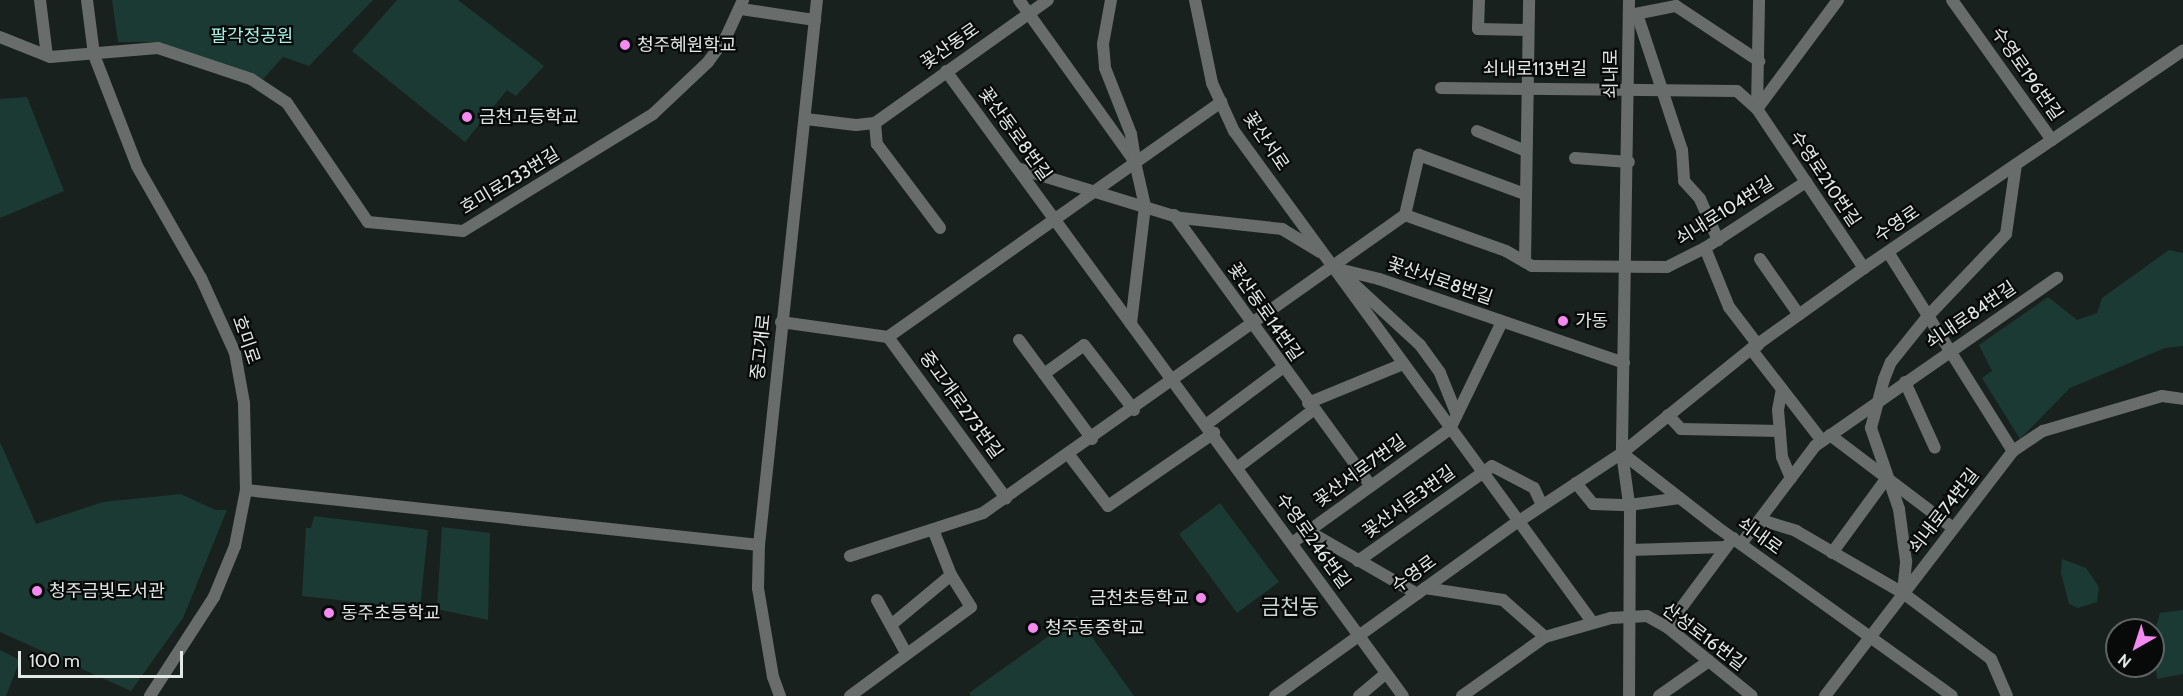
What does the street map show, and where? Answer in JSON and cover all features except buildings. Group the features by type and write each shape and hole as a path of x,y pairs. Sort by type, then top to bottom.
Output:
{"street":[{"path":"40,0 47,56"},
{"name":"호미로","path":"87,0 94,55 137,166 201,278 235,353 244,403 246,490 235,546 214,597 150,696"},
{"name":"중고개로","path":"780,696 772,676 758,588 759,545 817,0"},
{"path":"1019,0 1135,162"},
{"name":"꽃산동로","path":"874,123 1048,0"},
{"path":"1111,0 1103,44 1105,68 1131,134 1145,206 1131,324"},
{"name":"꽃산서로","path":"1194,0 1212,83 1234,131 1335,268 1516,523 1593,623"},
{"path":"1479,0 1478,29 1528,30"},
{"path":"1525,262 1528,0"},
{"name":"쇠내로","path":"1629,0 1633,14 1629,87 1622,453 1733,543 1952,696"},
{"path":"1757,110 1759,0"},
{"path":"1757,110 1838,0"},
{"name":"수영로196번길","path":"1952,0 2052,140"},
{"path":"742,5 815,21"},
{"name":"호미로233번길","path":"94,55 158,48 251,79 287,104 368,222 463,231 653,114 708,62 742,5"},
{"path":"1718,240 1700,199 1684,181 1682,150 1633,14 1676,6 1759,61"},
{"path":"0,36 47,56 94,55"},
{"name":"수영로","path":"1275,696 1516,523 1622,453 1754,347 1864,268 2183,50"},
{"name":"꽃산동로8번길","path":"946,71 1174,382"},
{"name":"쇠내로113번길","path":"1441,88 1527,86 1661,88"},
{"name":"수영로210번길","path":"1661,88 1737,91 1757,110 1864,268"},
{"path":"781,322 888,338 1054,218 1221,102"},
{"path":"806,119 855,125 874,123 878,144 940,228"},
{"path":"1477,132 1526,151"},
{"path":"850,556 934,532 983,513 1174,382 1335,268 1405,215 1419,155 1526,194"},
{"path":"1575,158 1629,162"},
{"path":"1903,593 1906,561 1899,509 1886,479 1871,428 1878,401 1891,362 1928,316 2006,234 2016,165"},
{"path":"1017,168 1174,215"},
{"name":"쇠내로104번길","path":"1525,262 1532,266 1667,267 1705,248 1806,182"},
{"name":"꽃산서로","path":"1174,215 1282,230 1325,255"},
{"name":"꽃산동로14번길","path":"1174,215 1282,368 1371,486"},
{"path":"1405,215 1506,250 1525,262"},
{"path":"1705,248 1730,308 1782,389 1826,438 1953,528"},
{"path":"1888,252 2013,450 2043,431 2162,396 2183,399"},
{"path":"1760,259 1799,315"},
{"path":"1335,268 1359,286 1411,336 1440,373 1457,414"},
{"name":"꽃산서로8번길","path":"1335,268 1379,279 1502,322 1450,429"},
{"name":"쇠내로84번길","path":"1667,627 1733,543 1761,520 1791,478 1826,438 2057,279"},
{"path":"1502,322 1624,363"},
{"name":"중고개로273번길","path":"888,338 1006,498"},
{"path":"1019,340 1092,439"},
{"path":"1044,374 1084,345 1134,410"},
{"path":"1238,467 1310,406 1403,363"},
{"path":"1069,455 1108,506 1210,429 1282,368"},
{"name":"수영로246번길","path":"1174,382 1403,696"},
{"path":"1905,382 1935,448"},
{"path":"1782,389 1778,410 1782,457 1791,478"},
{"path":"1668,415 1681,429 1780,431"},
{"name":"꽃산서로7번길","path":"1292,543 1450,429"},
{"name":"쇠내로74번길","path":"1825,696 2013,450"},
{"path":"1622,453 1629,505 1631,618 1629,696"},
{"path":"1480,472 1492,466 1534,488 1542,505"},
{"name":"꽃산서로3번길","path":"1358,561 1480,472"},
{"path":"1832,553 1886,479"},
{"path":"1576,483 1593,504 1629,505 1680,498"},
{"path":"246,490 759,545"},
{"path":"1761,520 1796,531 1903,593 1991,659 2007,696"},
{"path":"1308,531 1358,561 1421,591 1503,600 1545,637"},
{"path":"850,696 971,607 951,574 934,532"},
{"path":"1630,550 1733,543"},
{"path":"891,625 951,574"},
{"path":"877,600 906,653"},
{"name":"산성로16번길","path":"1462,696 1545,637 1593,623 1647,616 1667,627 1752,696"},
{"path":"1659,696 1709,661"},
{"path":"1359,696 1386,672"}],"green space":[{"name":"팔각정공원","path":"112,0 373,0 309,66 283,57 263,79 155,42 118,42"},
{"path":"397,0 458,0 544,66 516,96 507,90 465,142 352,51"},
{"path":"27,97 64,191 0,218 0,99"},
{"path":"2169,250 2183,253 2183,346 2165,348 2070,388 2020,439 1982,378 1992,371 1979,345 2048,297 2077,320 2097,313 2102,298"},
{"path":"0,442 36,524 103,502 181,494 215,510 227,510 183,618 131,691 0,632"},
{"path":"1220,503 1279,582 1237,613 1179,534"},
{"path":"314,516 428,530 420,609 302,596 306,528 311,528"},
{"path":"442,527 490,533 488,620 437,609"},
{"path":"2062,559 2086,568 2099,587 2097,602 2078,608 2069,604 2061,573"},
{"path":"2183,610 2183,674 2165,677 2165,618 2159,618 2160,613"},
{"path":"1077,616 1134,696 971,696 969,693"},
{"path":"0,650 20,660 6,696 0,696"}],"place":[{"name":"청주혜원학교","path":"625,45"},
{"name":"금천고등학교","path":"467,117"},
{"name":"가동","path":"1563,321"},
{"name":"청주금빛도서관","path":"37,591"},
{"name":"금천초등학교","path":"1201,598"},
{"name":"동주초등학교","path":"329,613"},
{"name":"청주동중학교","path":"1033,628"}],"district":[{"name":"금천동","path":"1290,607"}]}
